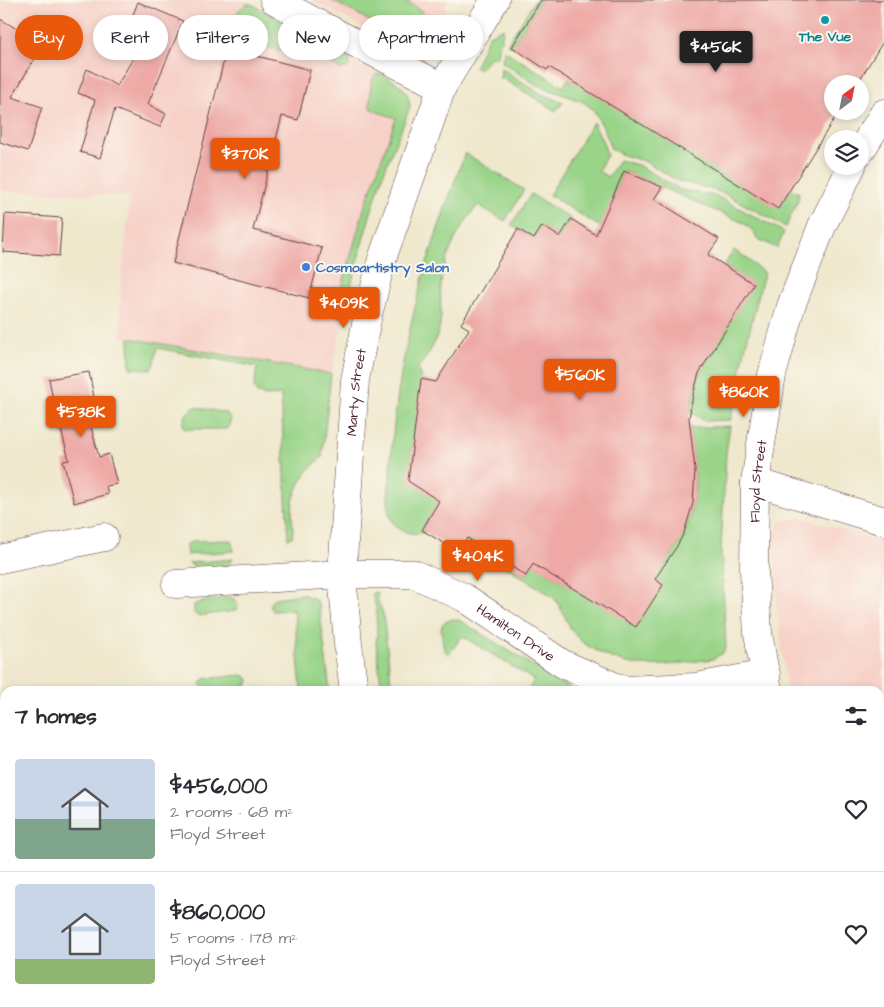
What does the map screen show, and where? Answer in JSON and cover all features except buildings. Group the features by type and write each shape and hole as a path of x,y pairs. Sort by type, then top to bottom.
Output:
{"street":[{"path":"274,0 442,86"},
{"name":"Marty Street","path":"353,686 342,574 355,380 367,318 382,259 442,86 495,0"},
{"path":"869,137 884,113"},
{"name":"Floyd Street","path":"767,683 758,633 754,572 755,482 772,375 791,306 822,226 848,175"},
{"path":"755,482 884,521"},
{"path":"0,559 104,538"},
{"name":"Hamilton Drive","path":"176,584 342,574 414,574 465,598 563,664 614,686"},
{"name":"Hamilton Drive","path":"714,686 767,683"}],"shaded area":[{"path":"0,0 245,0 278,18 278,60 349,60 349,56 404,88 410,101 410,107 385,170 363,236 331,374 121,337 120,292 130,196 0,191"},
{"path":"311,0 449,0 445,6 447,15 359,15 359,26 349,20 349,15 339,15"},
{"path":"797,518 807,519 884,542 884,686 786,686 777,609 774,540 778,525 783,521"}],"green space":[{"path":"331,0 358,0 361,2 363,0 404,0 423,12 422,15 359,15"},
{"path":"535,0 541,0 512,47 507,44"},
{"path":"247,4 251,4 278,18 278,50 268,47 268,15 237,15 238,11"},
{"path":"504,28 496,58 491,57 480,68 474,68 478,60 483,60 483,48 489,35"},
{"path":"504,50 563,87 568,79 799,193 798,200 786,227 723,193 678,181 644,161 623,155 611,149 604,129 593,109 583,102 535,84 502,62"},
{"path":"349,56 350,65 347,68 340,69 324,60 349,60"},
{"path":"501,68 541,94 563,102 556,111 502,78 500,80"},
{"path":"381,74 405,90 410,107 378,190 362,243 344,316 338,317 336,315 336,308 364,209 396,118 375,111 370,107 371,82 375,75"},
{"path":"593,122 607,155 598,171 608,177 619,160 638,165 681,190 716,196 784,232 777,248 758,239 744,223 624,171 612,198 625,206 602,228 549,195"},
{"path":"465,153 524,190 505,221 478,205 459,232 449,252 441,284 439,330 431,350 418,367 439,501 422,530 425,532 414,534 398,528 391,520 388,509 398,392 414,312 428,260"},
{"path":"531,194 571,219 560,237 542,226 534,239 511,225"},
{"path":"734,250 764,273 745,349 731,420 705,421 690,412 699,373 753,284 724,265"},
{"path":"129,338 331,374 322,457 305,475 294,497 292,537 288,539 281,395 266,396 257,393 254,387 257,367 157,348 151,369 130,368"},
{"path":"195,407 227,413 231,419 228,428 185,429 183,427 186,415"},
{"path":"730,426 726,453 721,549 726,647 723,653 713,659 654,666 626,663 612,658 589,647 580,640 552,596 466,541 467,539 526,576 533,564 636,626 663,585 653,578 670,558 688,524 694,499 695,479 690,428"},
{"path":"231,540 234,551 187,555 186,545 193,541"},
{"path":"233,559 231,563 219,568 200,569 189,563"},
{"path":"377,592 378,601 383,613 391,686 381,686 376,643 376,608 372,593"},
{"path":"302,594 314,598 319,605 329,686 301,686 294,610 273,611 270,606 275,598"},
{"path":"230,597 237,603 238,607 234,611 198,616 194,613 194,605 197,603"},
{"path":"452,619 459,620 566,686 531,686 534,680 462,636 449,654 444,650 441,629 443,623"},
{"path":"242,675 248,678 249,681 246,686 202,686 204,679"}],"place":[{"name":"The Vue","path":"825,20"},
{"name":"Cosmoartistry Salon","path":"306,267"}]}
